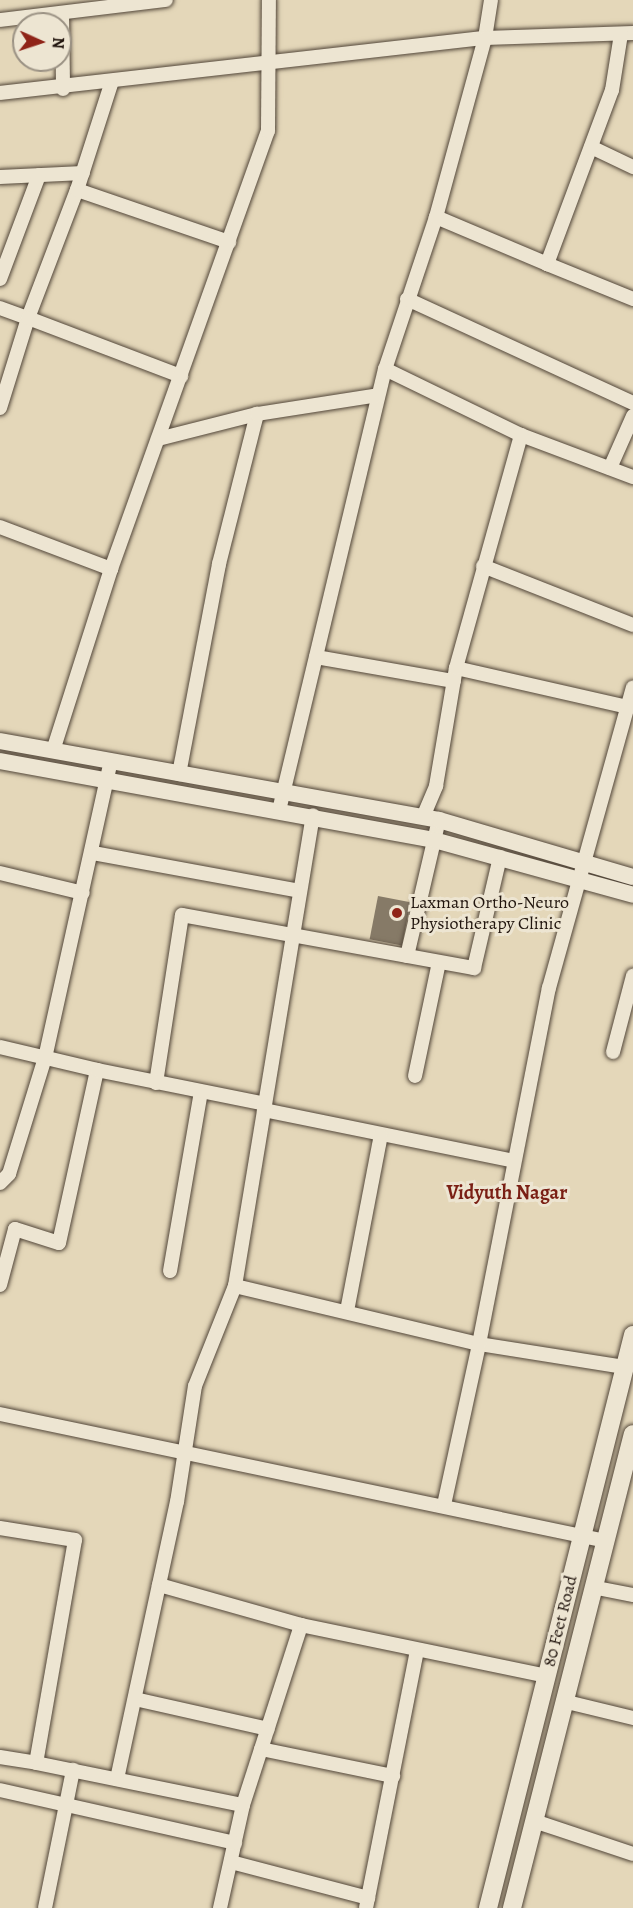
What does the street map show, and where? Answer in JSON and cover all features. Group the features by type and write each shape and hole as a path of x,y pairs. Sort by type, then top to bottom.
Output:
{"main road":[{"name":"80 Feet Road","path":"488,1908 633,1335"},
{"name":"80 Feet Road","path":"512,1908 597,1588 606,1541 630,1461 633,1434"}],"street":[{"path":"70,12 166,0"},
{"path":"53,751 111,569 268,131 269,0"},
{"path":"279,809 385,369 406,299 436,217 485,38 491,0"},
{"path":"0,93 111,84 485,38 627,34 612,90 547,264"},
{"path":"63,72 63,89"},
{"path":"0,408 5,373 77,190 111,84"},
{"path":"591,147 633,167"},
{"path":"0,177 83,173"},
{"path":"0,279 39,175"},
{"path":"77,190 229,242"},
{"path":"436,217 633,299"},
{"path":"406,299 633,403"},
{"path":"0,308 182,376"},
{"path":"385,369 521,435 633,477"},
{"path":"158,439 257,414 378,396"},
{"path":"179,774 219,564 257,414"},
{"path":"610,468 633,416"},
{"path":"406,956 434,840 431,819 455,674 521,435"},
{"path":"0,527 111,569"},
{"path":"483,566 633,625"},
{"path":"316,657 455,674 627,708"},
{"path":"444,1505 479,1344 549,988 584,870 633,688"},
{"path":"0,741 179,774 284,790 431,819 584,870 633,895"},
{"path":"0,761 313,815 434,840 500,857 633,877"},
{"path":"0,1183 9,1174 45,1058 93,853 111,762"},
{"path":"117,1779 159,1585 195,1386 235,1286 313,815"},
{"path":"93,853 300,891"},
{"path":"156,1083 182,915 439,962 476,966 500,857"},
{"path":"0,873 83,893"},
{"path":"415,1076 439,962"},
{"path":"613,1052 633,976"},
{"path":"0,1047 381,1135 514,1161"},
{"path":"0,1285 15,1229 59,1243 97,1070"},
{"path":"170,1271 201,1092"},
{"path":"347,1311 381,1135"},
{"path":"235,1286 479,1344 625,1367"},
{"path":"0,1414 185,1450 606,1541"},
{"path":"0,1528 75,1540 36,1763"},
{"path":"159,1585 301,1625 417,1651 547,1676"},
{"path":"597,1588 633,1595"},
{"path":"220,1908 243,1805 301,1625"},
{"path":"231,1862 367,1903 417,1651"},
{"path":"135,1699 268,1729"},
{"path":"567,1702 633,1718"},
{"path":"261,1749 393,1776"},
{"path":"0,1757 243,1805"},
{"path":"45,1908 73,1770"},
{"path":"0,1790 67,1803 235,1843"},
{"path":"534,1821 633,1854"}],"building":[{"path":"378,896 410,902 402,945 370,939"}],"place":[{"name":"Laxman Ortho-Neuro Physiotherapy Clinic","path":"397,913"}],"district":[{"name":"Vidyuth Nagar","path":"507,1192"}]}
